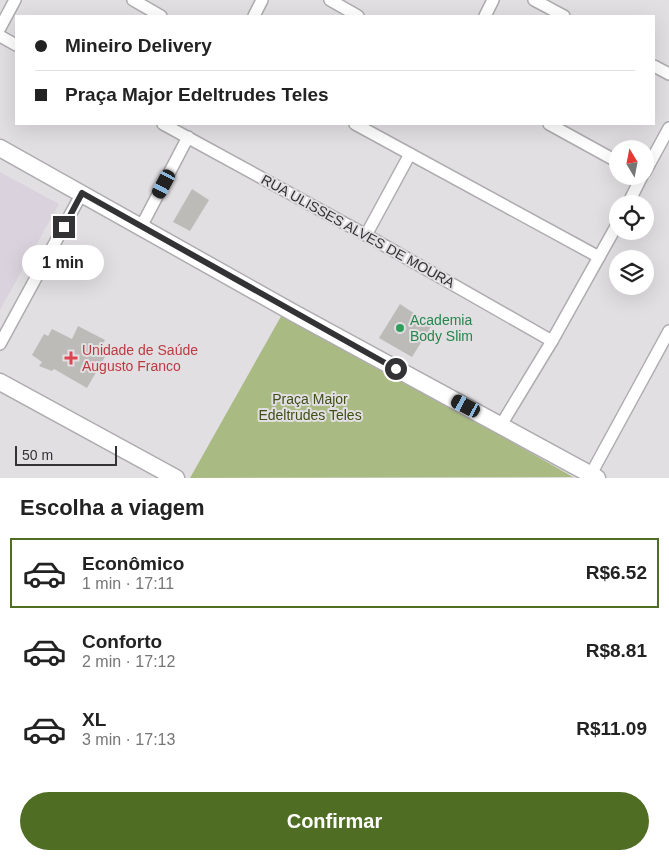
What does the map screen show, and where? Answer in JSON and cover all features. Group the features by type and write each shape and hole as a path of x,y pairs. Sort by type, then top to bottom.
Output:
{"street":[{"path":"0,28 15,0"},
{"path":"132,0 159,15"},
{"path":"254,15 262,0"},
{"path":"330,0 356,15"},
{"path":"486,15 493,0"},
{"path":"534,0 562,15"},
{"path":"0,36 15,44"},
{"path":"655,67 669,74"},
{"name":"RUA ULISSES ALVES DE MOURA","path":"165,125 366,235 552,341"},
{"path":"357,125 599,257"},
{"path":"551,125 609,157"},
{"path":"654,156 669,128"},
{"path":"142,227 188,137"},
{"path":"0,148 594,476 669,331"},
{"path":"366,235 410,154"},
{"path":"0,344 82,193"},
{"path":"501,425 552,341 609,239"},
{"path":"0,382 176,478"}],"shaded area":[{"path":"0,172 59,204 0,310"}],"green space":[{"name":"Praça Major Edeltrudes Teles","path":"284,311 573,477 190,478"}],"building":[{"path":"192,189 209,200 190,231 173,222"},
{"name":"Academia Body Slim","path":"400,304 432,325 412,357 379,338"},
{"name":"Unidade de Saúde Augusto Franco","path":"78,326 105,340 99,352 106,355 87,388 54,369 52,371 39,366 42,362 32,355 44,334 48,336 52,329 72,339"}],"place":[{"name":"Academia Body Slim","path":"400,328"},
{"name":"Unidade de Saúde Augusto Franco","path":"71,358"}],"route":[{"path":"64,227 82,193 396,369"}]}
